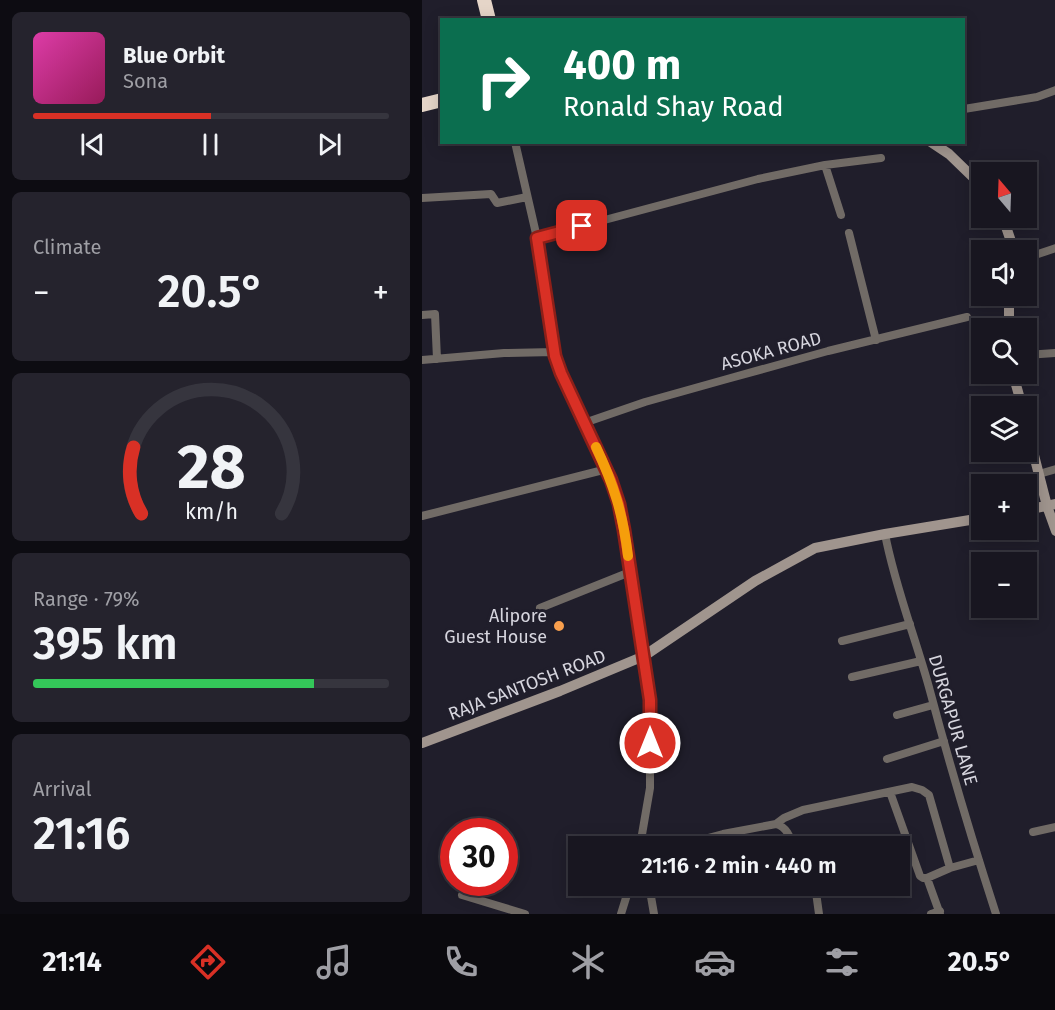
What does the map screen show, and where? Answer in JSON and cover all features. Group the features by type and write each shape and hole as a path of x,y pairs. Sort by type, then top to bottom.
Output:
{"highway":[{"path":"484,0 488,18"},
{"path":"422,105 440,100"}],"main road":[{"path":"934,144 949,154 971,175"},
{"path":"1036,462 1051,505 1055,531"},
{"name":"RAJA SANTOSH ROAD","path":"422,743 560,691 644,656 755,580 815,548 971,520"}],"street":[{"path":"965,109 1037,97 1055,90"},
{"path":"515,144 537,238 554,352 561,373 606,469 619,504 624,530 650,700 650,788 642,836"},
{"path":"537,238 758,178 825,165 881,158"},
{"path":"825,165 841,215"},
{"path":"422,198 491,194 497,203 527,197"},
{"path":"849,233 876,340"},
{"path":"1037,254 1055,248"},
{"path":"422,315 435,314 437,359"},
{"name":"ASOKA ROAD","path":"584,423 645,402 828,351 967,317"},
{"path":"422,360 504,353 554,352"},
{"path":"1037,354 1055,353"},
{"path":"422,516 606,469"},
{"path":"1039,474 1055,469"},
{"name":"DURGAPUR LANE","path":"885,534 890,559 996,914"},
{"path":"540,608 630,572"},
{"path":"842,641 910,624"},
{"path":"852,677 921,661"},
{"path":"897,715 933,705"},
{"path":"887,759 944,741"},
{"path":"715,836 776,824 803,810 912,787 929,795 950,868"},
{"path":"890,792 920,876 927,878 950,868 979,860"},
{"path":"776,824 782,826 789,836"},
{"path":"1033,832 1055,827"},
{"path":"927,878 940,913 931,914"},
{"path":"465,896 525,914"},
{"path":"621,914 627,896"},
{"path":"651,896 654,914"},
{"path":"817,896 820,914"}],"slow traffic":[{"path":"596,447 619,504 628,556"}],"place":[{"name":"Alipore Guest House","path":"559,626"}],"route":[{"path":"582,226 537,238 555,356 611,480 619,504 650,700 650,743"}]}
